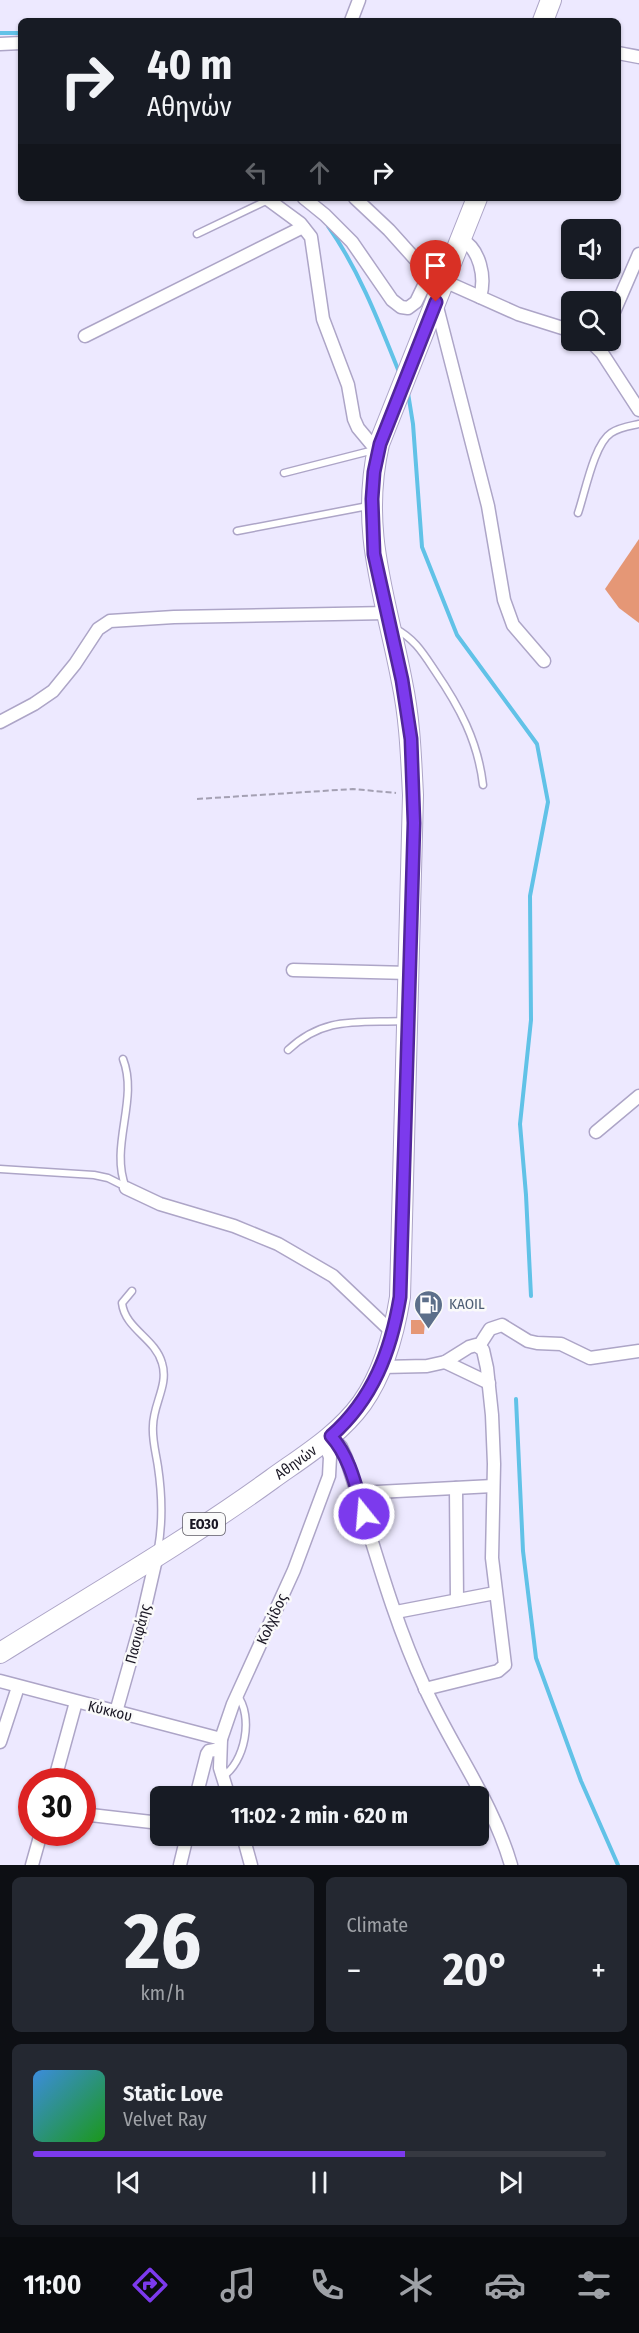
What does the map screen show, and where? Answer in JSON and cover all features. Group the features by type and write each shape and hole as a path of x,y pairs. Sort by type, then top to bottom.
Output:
{"main road":[{"path":"544,18 552,0"},
{"name":"Αθηνών","path":"0,1653 249,1496 328,1439 363,1402 382,1367 393,1333 400,1297 413,795 410,722 374,554 372,505 374,472 378,448 422,335 438,286 461,239 476,201"}],"street":[{"path":"352,18 359,0"},
{"path":"0,44 18,43"},
{"path":"621,54 639,57"},
{"path":"270,201 303,227 312,241 323,320 348,385 354,419 358,428 378,448"},
{"path":"308,201 352,242 392,300 400,307 408,309 438,286"},
{"path":"358,201 389,230 438,286 488,506 504,600 513,625 544,661"},
{"path":"85,336 303,227"},
{"path":"461,239 473,248 479,262 483,283 480,297"},
{"path":"621,296 639,254"},
{"path":"438,286 480,297 518,314 561,328"},
{"path":"601,351 639,410"},
{"path":"0,722 53,691 75,664 98,629 110,621 174,617 389,620"},
{"path":"293,970 409,973"},
{"path":"596,1132 639,1096"},
{"path":"126,1188 160,1204 234,1226 278,1244 333,1276 393,1333"},
{"path":"479,1346 490,1329 502,1325 528,1341 561,1344 590,1358 639,1351"},
{"path":"382,1367 427,1366 445,1362 469,1347 479,1346"},
{"path":"425,1689 498,1671 503,1668 505,1658 492,1558 493,1486 489,1383 485,1357 479,1346"},
{"path":"445,1362 489,1383"},
{"path":"328,1439 344,1451 396,1612 425,1689 496,1821 512,1865"},
{"name":"Κολχίδος","path":"225,1786 222,1777 220,1744 237,1694 294,1569 329,1476 328,1439"},
{"path":"358,1493 493,1486"},
{"path":"456,1488 457,1600"},
{"name":"Πασιφάης","path":"116,1712 142,1620 157,1555"},
{"path":"396,1612 495,1593"},
{"name":"Κύκκου","path":"0,1681 116,1712 220,1744"},
{"path":"0,1742 18,1687"},
{"path":"58,1768 76,1702"},
{"path":"199,1786 207,1754 220,1744"},
{"path":"96,1816 150,1822"},
{"path":"32,1865 37,1846"},
{"path":"180,1865 185,1846"},
{"path":"246,1846 251,1865"}],"lane":[{"path":"197,234 264,201"},
{"path":"578,513 597,454 605,438 622,428 639,424"},
{"path":"285,473 378,448"},
{"path":"237,531 372,505"},
{"path":"389,620 419,646 455,701 476,750 483,784"},
{"path":"288,1050 312,1031 331,1024 407,1021"},
{"path":"123,1059 126,1067 127,1088 121,1169 126,1188"},
{"path":"0,1169 103,1176 126,1188"},
{"path":"132,1291 122,1303 123,1312 157,1350 164,1372 161,1395 153,1422 162,1497 162,1526 157,1555"},
{"path":"222,1777 233,1767 247,1728 246,1709 237,1694"}],"path":[{"path":"197,799 352,789 413,795"}],"building":[{"path":"639,539 639,623 619,608 605,589"},
{"path":"411,1320 425,1320 424,1334 411,1334"}],"waterway":[{"path":"0,33 18,33"},
{"path":"328,226 359,278 399,372"},
{"path":"408,393 413,424 422,547 457,635 537,744 548,802 530,896 531,1020 520,1124 531,1296"},
{"path":"516,1399 523,1551 536,1658 581,1781 618,1865"}],"place":[{"name":"KAOIL","path":"428,1330"}],"route":[{"path":"364,1514 346,1458 341,1447 331,1436 363,1402 377,1375 393,1333 400,1297 414,823 410,722 398,657 374,554 373,479 380,444 436,302"}]}
